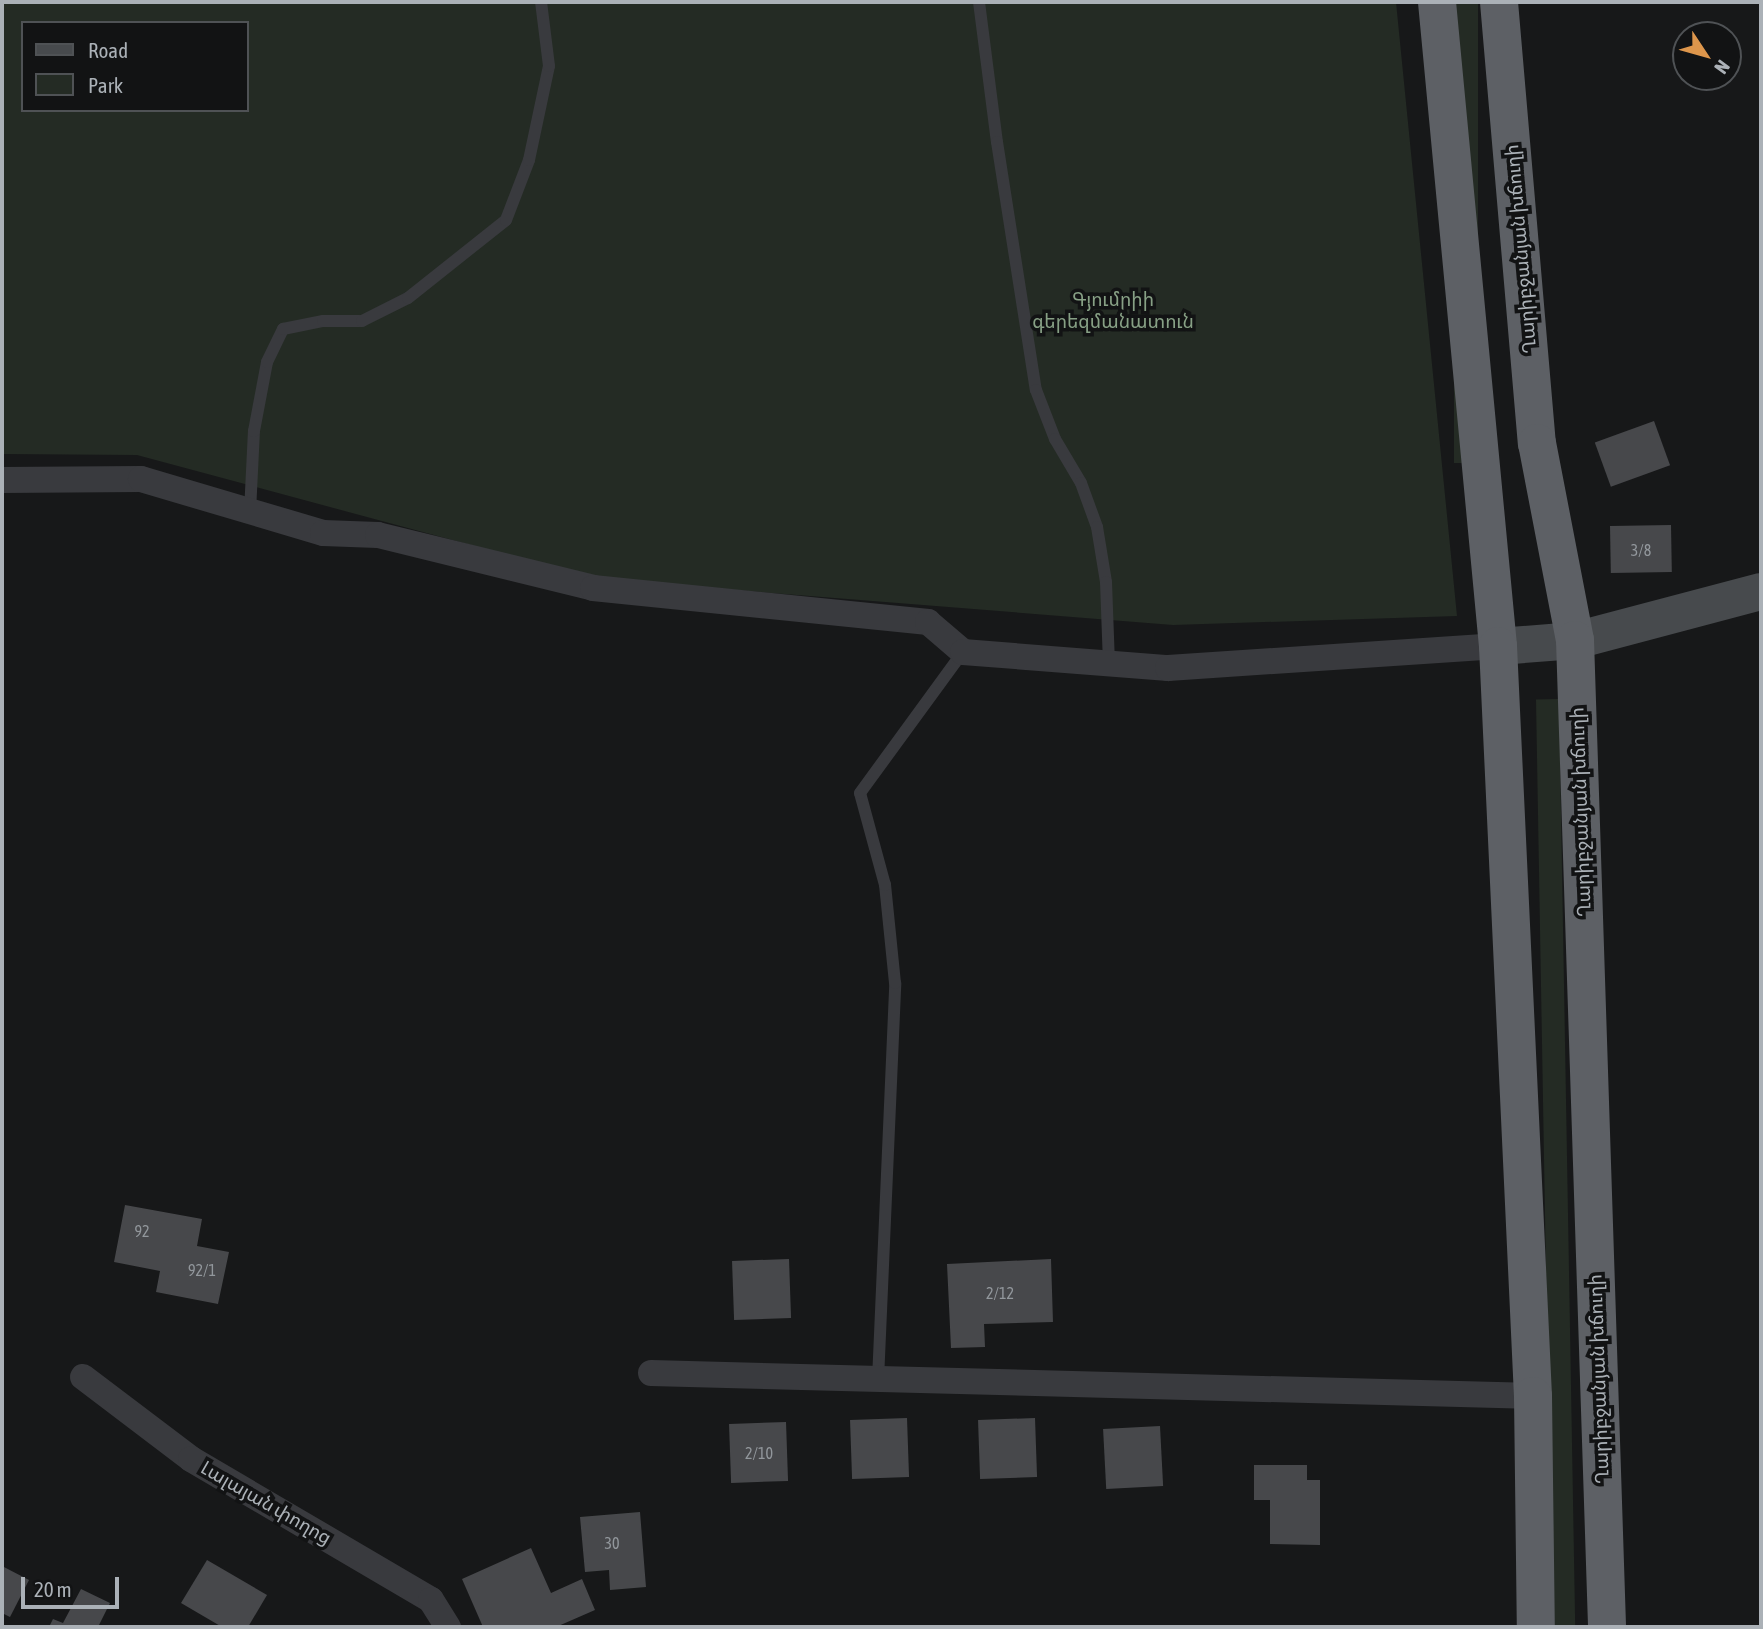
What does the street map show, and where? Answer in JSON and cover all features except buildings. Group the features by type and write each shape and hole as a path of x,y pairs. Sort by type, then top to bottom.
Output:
{"highway":[{"path":"1437,2 1498,646 1533,1396 1536,1627"},
{"name":"Ղարիբջանյան խճուղի","path":"1499,2 1537,443 1575,640 1607,1627"}],"main road":[{"path":"1498,646 1575,640 1761,592"}],"street":[{"path":"2,480 141,480 323,533 378,535 593,587 928,622 963,652 1168,668 1498,646"},
{"path":"651,1373 1533,1396"},
{"name":"Լալայան փողոց","path":"83,1377 191,1459 431,1600 447,1627"}],"lane":[{"path":"250,512 254,430 267,362 283,329 323,321 362,321 385,310 408,298 506,220 529,160 548,66 541,2"},
{"path":"979,2 997,142 1036,390 1055,439 1081,483 1097,527 1106,582 1109,665"},
{"path":"878,1380 895,983 886,886 860,793 963,652"}],"green space":[{"name":"Գյումրիի գերեզմանատուն","path":"2,2 1396,2 1457,616 1173,625 597,579 137,455 2,454"},
{"path":"1454,2 1478,2 1478,463 1454,463"},
{"path":"1536,699 1559,699 1575,1627 1552,1627"}]}
